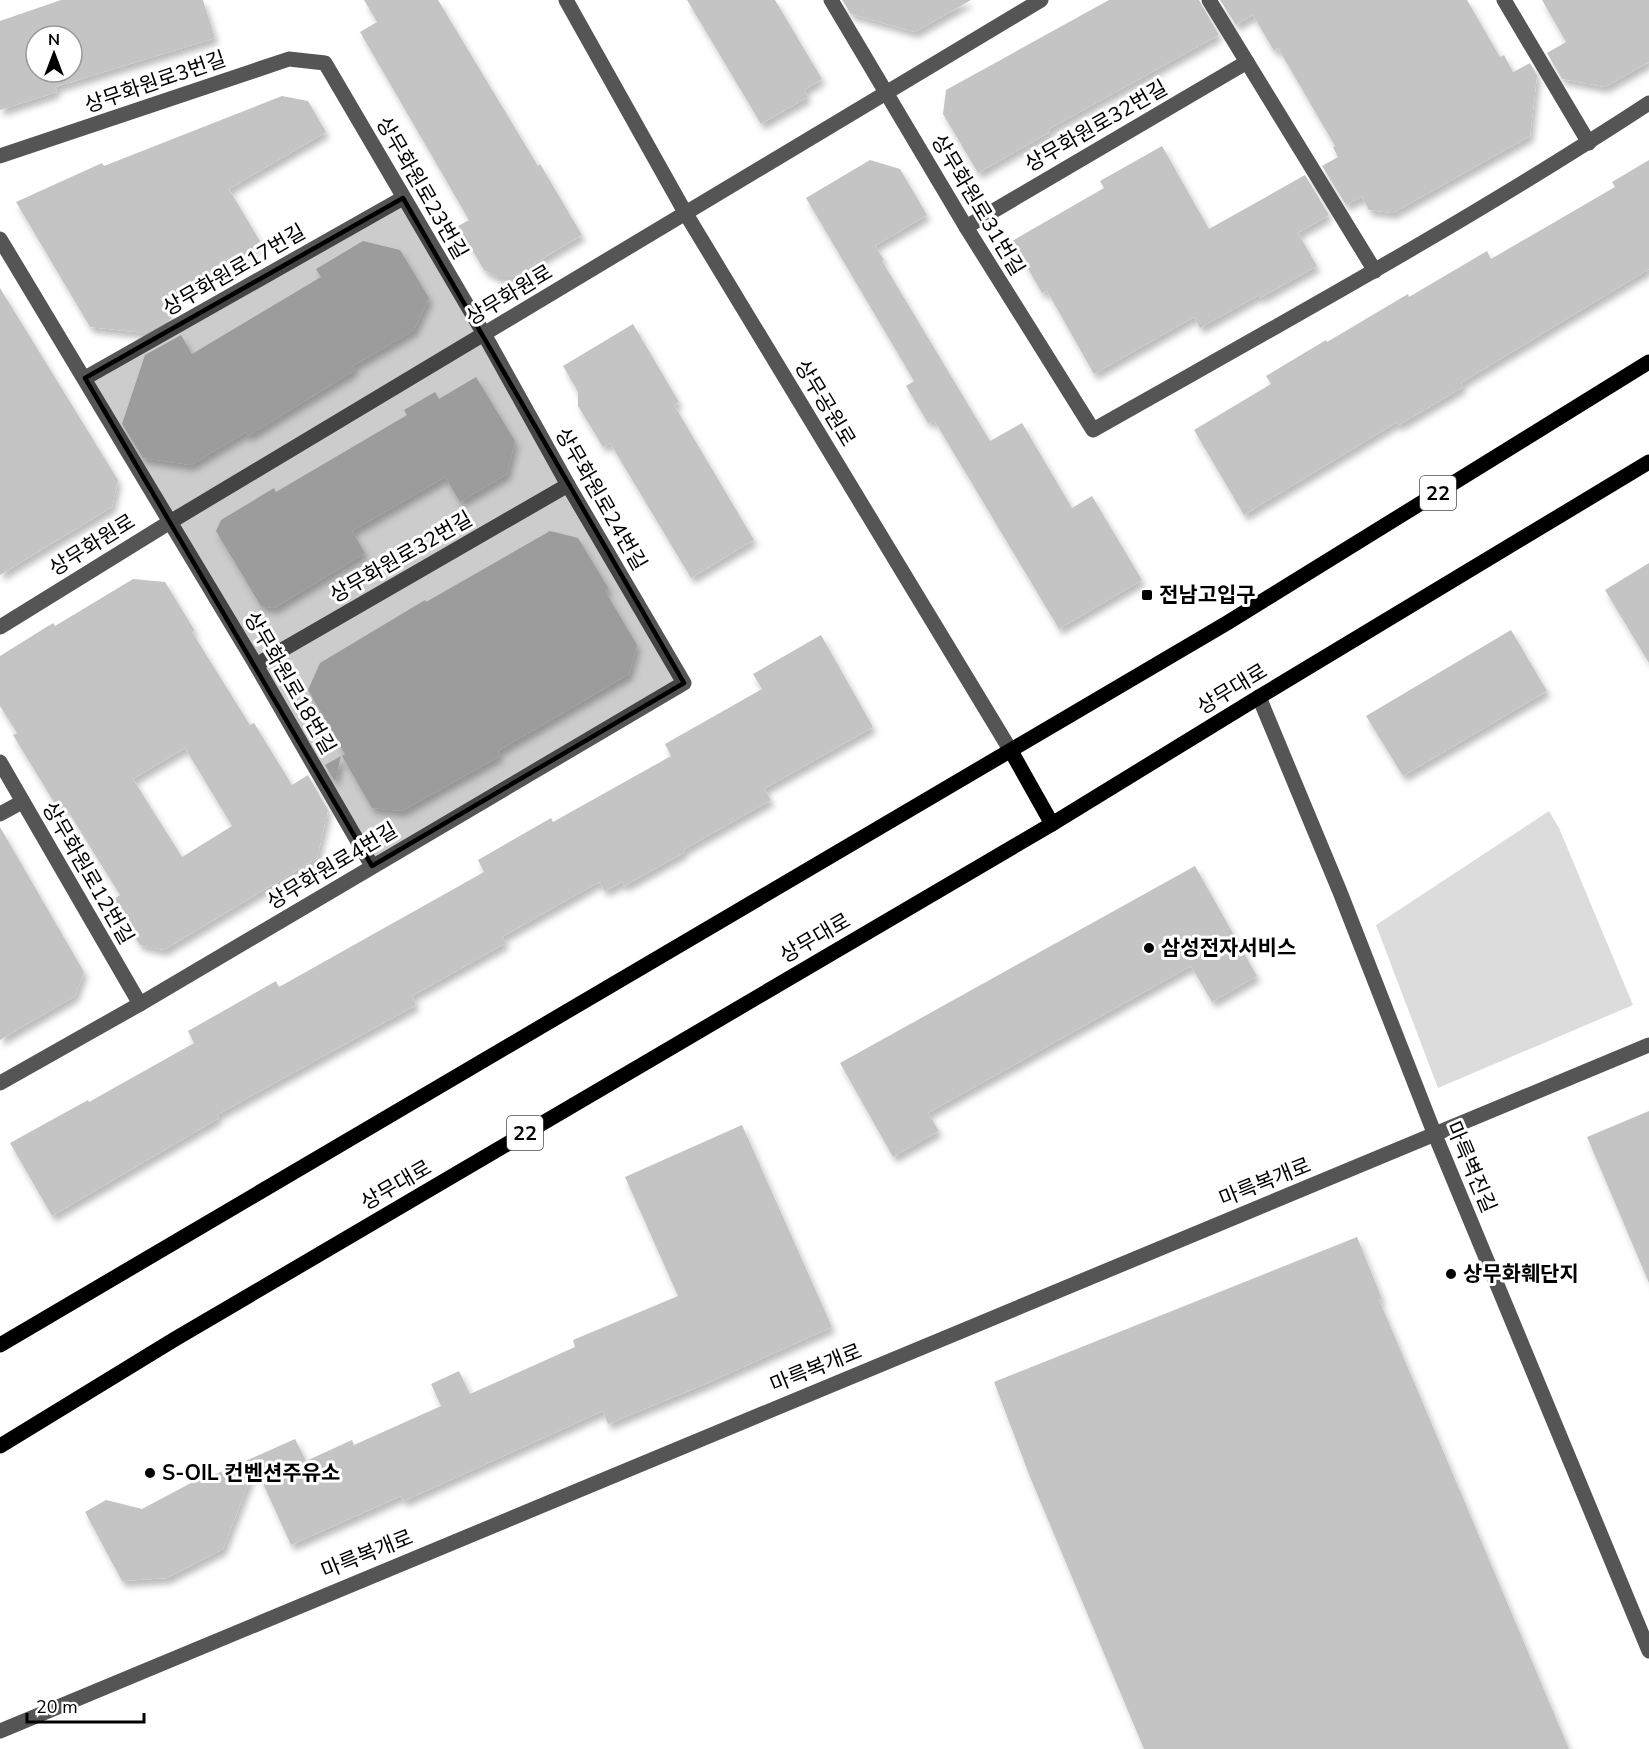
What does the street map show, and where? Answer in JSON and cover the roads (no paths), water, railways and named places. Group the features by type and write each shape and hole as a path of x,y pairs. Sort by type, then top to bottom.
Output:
{"main road":[{"name":"22","path":"0,1345 1227,623 1649,362"},
{"name":"상무대로","path":"0,1446 175,1339 1052,824 1649,462"},
{"name":"상무공원로","path":"1011,751 1052,824"}],"street":[{"name":"상무공원로","path":"566,0 686,214 1011,751"},
{"name":"상무화원로31번길","path":"831,0 966,227 1093,430 1375,271"},
{"name":"상무화원로","path":"0,627 170,522 1041,0"},
{"path":"1209,0 1375,271 1589,143 1649,103"},
{"path":"1504,0 1589,143"},
{"name":"상무화원로3번길","path":"0,156 288,59 325,63"},
{"name":"상무화원로32번길","path":"966,227 1247,62"},
{"name":"상무화원로23번길","path":"325,63 484,334"},
{"name":"상무화원로17번길","path":"85,378 403,198"},
{"path":"0,239 170,522"},
{"name":"상무화원로24번길","path":"484,334 568,485 684,683"},
{"name":"상무화원로32번길","path":"256,665 568,485"},
{"name":"상무화원로18번길","path":"170,522 372,866"},
{"name":"상무화원로4번길","path":"0,1083 140,1004 684,683"},
{"name":"마륵벽진길","path":"1259,697 1344,902 1435,1135 1649,1651"},
{"name":"상무화원로12번길","path":"0,762 140,1004"},
{"path":"0,814 22,802"},
{"name":"마륵복개로","path":"0,1731 1649,1045"}],"place":[{"name":"전남고입구","path":"1147,595"},
{"name":"삼성전자서비스","path":"1149,948"},
{"name":"상무화훼단지","path":"1451,1274"},
{"name":"S-OIL 컨벤션주유소","path":"150,1473"}]}
